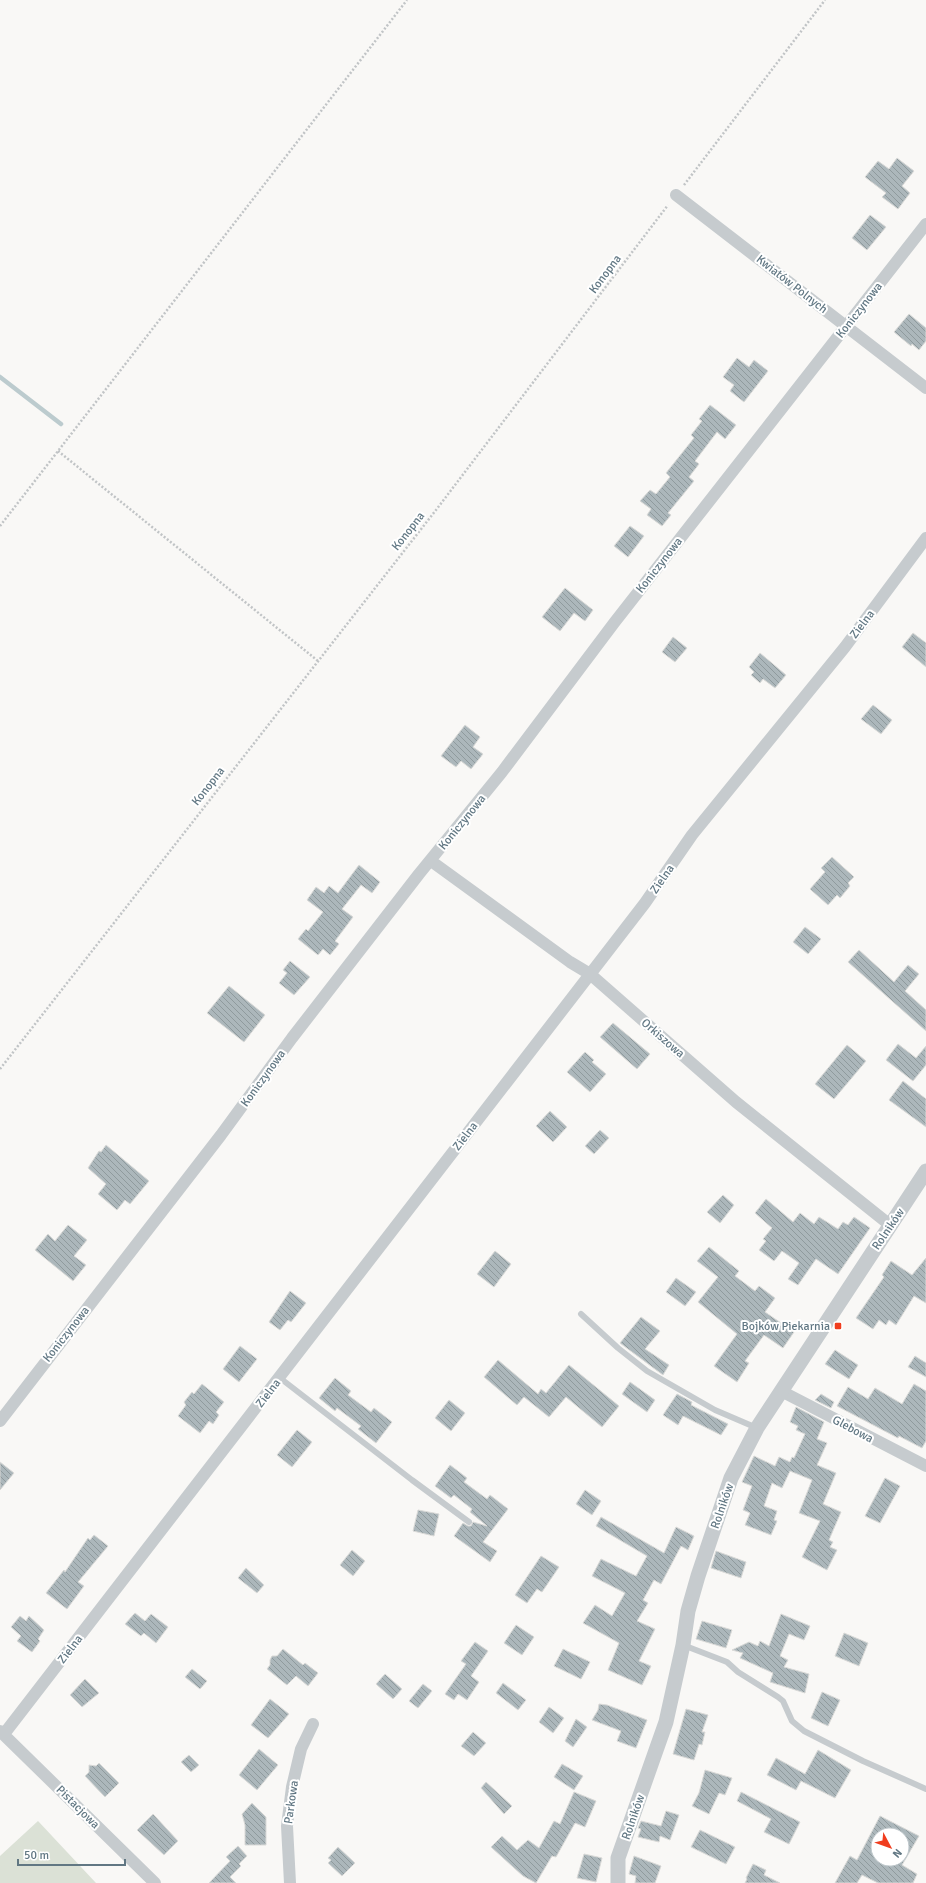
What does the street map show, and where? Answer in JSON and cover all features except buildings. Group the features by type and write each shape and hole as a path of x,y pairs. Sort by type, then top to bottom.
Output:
{"street":[{"name":"Kwiatów Polnych","path":"676,195 926,388"},
{"name":"Koniczynowa","path":"0,1421 230,1123 292,1038 502,772 614,623 926,224"},
{"name":"Zielna","path":"2,1732 280,1378 646,903 692,835 845,647 926,538"},
{"name":"Orkiszowa","path":"431,860 570,962 590,974 736,1102 890,1225"},
{"name":"Rolników","path":"618,1883 618,1858 666,1722 683,1645 690,1604 731,1478 756,1428 926,1171"},
{"name":"Glebowa","path":"781,1391 926,1466"},
{"name":"Parkowa","path":"290,1883 287,1826 292,1786 301,1749 313,1724"},
{"name":"Pistacjowa","path":"2,1732 155,1883"}],"lane":[{"path":"581,1314 618,1348 647,1371 715,1410 756,1428"},
{"path":"280,1378 469,1522"},
{"path":"683,1645 727,1662 738,1672 778,1697 783,1702 792,1720 804,1731 926,1789"}],"path":[{"path":"0,526 407,0"},
{"name":"Konopna","path":"0,1069 318,661 825,0"},
{"path":"58,451 318,661"}],"shaded area":[{"path":"38,1821 96,1883 0,1883 0,1856"}],"waterway":[{"path":"0,377 61,424"}],"place":[{"name":"Bojków Piekarnia","path":"838,1326"}]}
